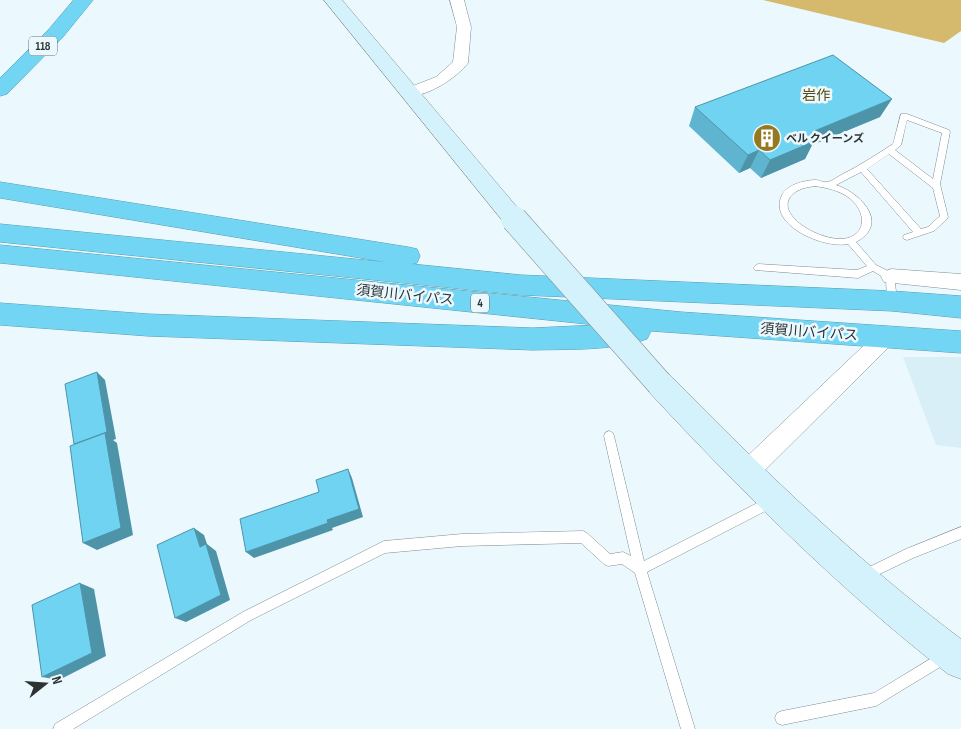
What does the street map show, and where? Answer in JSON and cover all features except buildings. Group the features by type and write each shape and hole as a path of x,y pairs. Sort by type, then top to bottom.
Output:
{"highway":[{"name":"118","path":"44,18 62,0"},
{"name":"118","path":"0,90 56,33 84,0"},
{"path":"0,190 418,258 672,292"},
{"name":"須賀川バイパス","path":"0,233 521,285 892,302 961,307"},
{"name":"須賀川バイパス","path":"0,254 681,323 961,342"},
{"path":"0,314 148,326 534,339 620,335 681,323"}],"street":[{"path":"333,0 411,92 514,219 659,382 745,474 860,578 956,657"},
{"path":"411,92 441,80 460,63 464,27 457,0"},
{"path":"891,277 961,282"},
{"path":"745,474 886,337"}],"lane":[{"path":"829,185 862,168 897,145 904,116 946,132 937,187 944,217 931,229 907,237"},
{"path":"890,150 937,187"},
{"path":"862,168 919,233"},
{"path":"802,184 829,185 855,198 864,207 868,217 868,226 863,234 850,241 829,242 815,239 802,232 786,215 783,205 785,196 792,188 802,184"},
{"path":"850,241 873,267 891,277 892,302"},
{"path":"758,268 858,274 873,267"},
{"path":"609,436 640,569 688,729"},
{"path":"640,569 774,500"},
{"path":"860,578 878,567 961,533"},
{"path":"60,729 247,616 384,547 462,540 583,537 608,560 623,558 640,569"},
{"path":"782,718 876,699 956,657"}],"shaded area":[{"path":"763,0 961,0 961,31 944,43"},
{"path":"903,357 961,357 961,448 936,445"}],"place":[{"name":"ベル クイーンズ","path":"767,138"}],"district":[{"name":"岩作","path":"816,95"}]}
